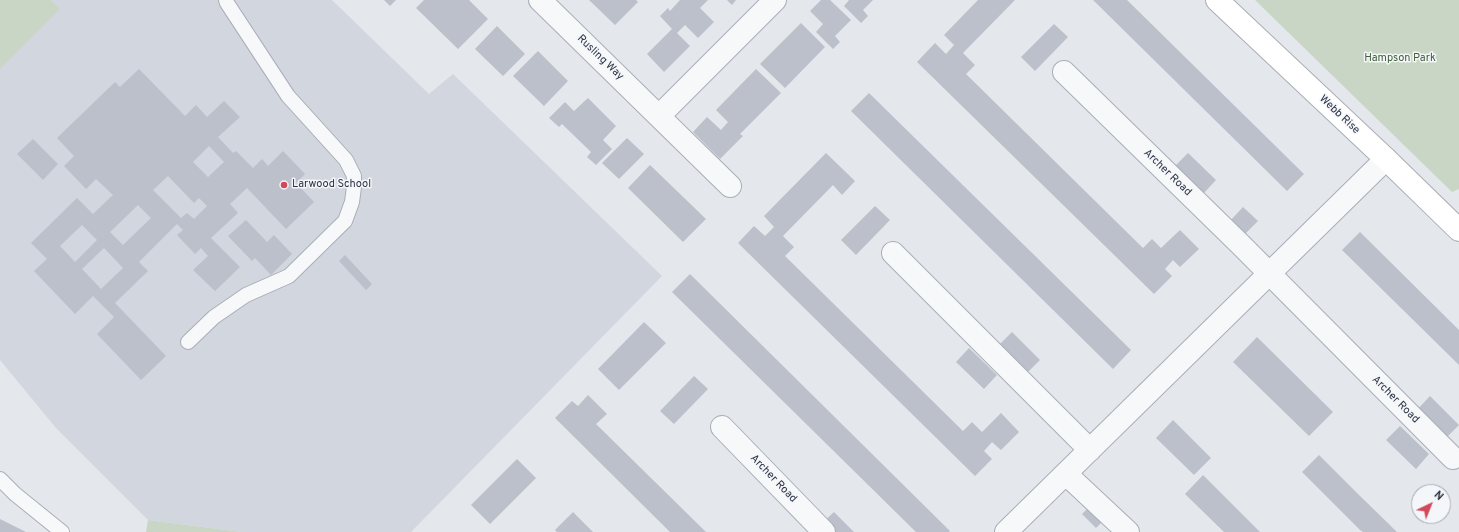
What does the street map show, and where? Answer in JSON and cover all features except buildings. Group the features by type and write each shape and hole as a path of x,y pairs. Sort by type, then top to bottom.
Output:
{"street":[{"name":"Rusling Way","path":"540,0 730,186"},
{"path":"660,116 775,0"},
{"name":"Webb Rise","path":"1217,0 1459,230"},
{"name":"Archer Road","path":"1064,72 1453,458"},
{"path":"1006,532 1386,159"},
{"path":"893,253 1090,450"},
{"name":"Archer Road","path":"722,427 824,532"},
{"path":"1066,474 1128,532"}],"lane":[{"path":"188,342 214,317 246,295 289,276 345,221 352,202 354,187 354,176 346,160 288,96 226,0"},
{"path":"0,479 15,494 62,532"}],"shaded area":[{"name":"Larwood School","path":"0,0 332,0 429,94 453,74 662,276 411,532 242,532 148,520 56,428 0,360"}],"green space":[{"path":"0,0 50,0 60,9 0,69"},
{"name":"Hampson Park","path":"1255,0 1459,0 1459,189 1452,192"},
{"path":"148,520 242,532 146,532"}],"place":[{"name":"Larwood School","path":"284,185"}]}
